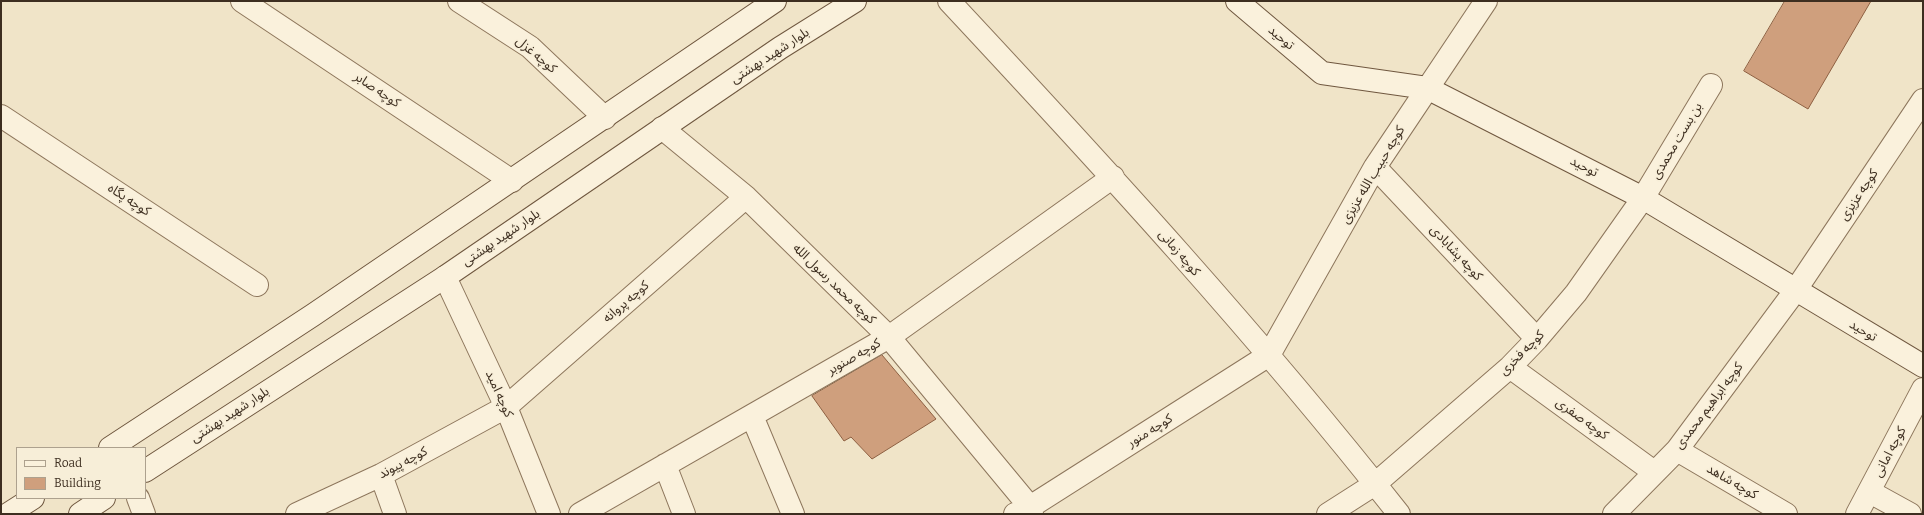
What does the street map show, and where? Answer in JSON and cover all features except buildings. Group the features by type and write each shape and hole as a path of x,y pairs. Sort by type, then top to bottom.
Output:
{"street":[{"name":"کوچه صابر","path":"242,1 512,181"},
{"name":"کوچه غزل","path":"459,1 530,47 605,118"},
{"path":"112,447 313,315 605,118 775,1"},
{"name":"بلوار شهید بهشتی","path":"146,470 445,277 780,48 855,1"},
{"name":"کوچه زمانی","path":"948,1 1113,177 1269,355 1399,514"},
{"name":"توحید","path":"1236,1 1322,73 1427,88 1643,198 1795,291 1923,366"},
{"name":"کوچه حبیب الله عزیزی","path":"1269,355 1375,167 1486,1"},
{"name":"بن بست محمدی","path":"1643,198 1711,85"},
{"name":"کوچه عزیزی","path":"1795,291 1923,100"},
{"name":"کوچه پگاه","path":"1,116 257,285"},
{"name":"کوچه محمد رسول الله","path":"662,128 746,197 889,337 1026,512"},
{"name":"کوچه پشابادی","path":"1375,167 1537,339"},
{"name":"کوچه صنوبر","path":"580,514 889,337 1113,177"},
{"name":"کوچه پروانه","path":"506,407 746,197"},
{"name":"کوچه فخری","path":"1328,514 1375,484 1510,367 1537,339 1576,293 1643,198"},
{"name":"کوچه امید","path":"445,277 506,407 550,514"},
{"name":"کوچه ابراهیم محمدی","path":"1614,514 1677,450 1795,291"},
{"name":"کوچه منور","path":"1026,512 1269,355"},
{"name":"کوچه صفری","path":"1510,367 1654,472"},
{"name":"کوچه امانی","path":"1857,514 1923,390"},
{"name":"کوچه پیوند","path":"297,514 382,475 506,407"},
{"path":"752,416 793,514"},
{"name":"کوچه شاهد","path":"1677,450 1786,514"},
{"path":"665,465 684,514"},
{"path":"382,475 395,514"},
{"path":"1870,492 1910,514"},
{"path":"8,514 31,499"},
{"path":"80,514 102,499"},
{"path":"138,499 144,514"}]}
